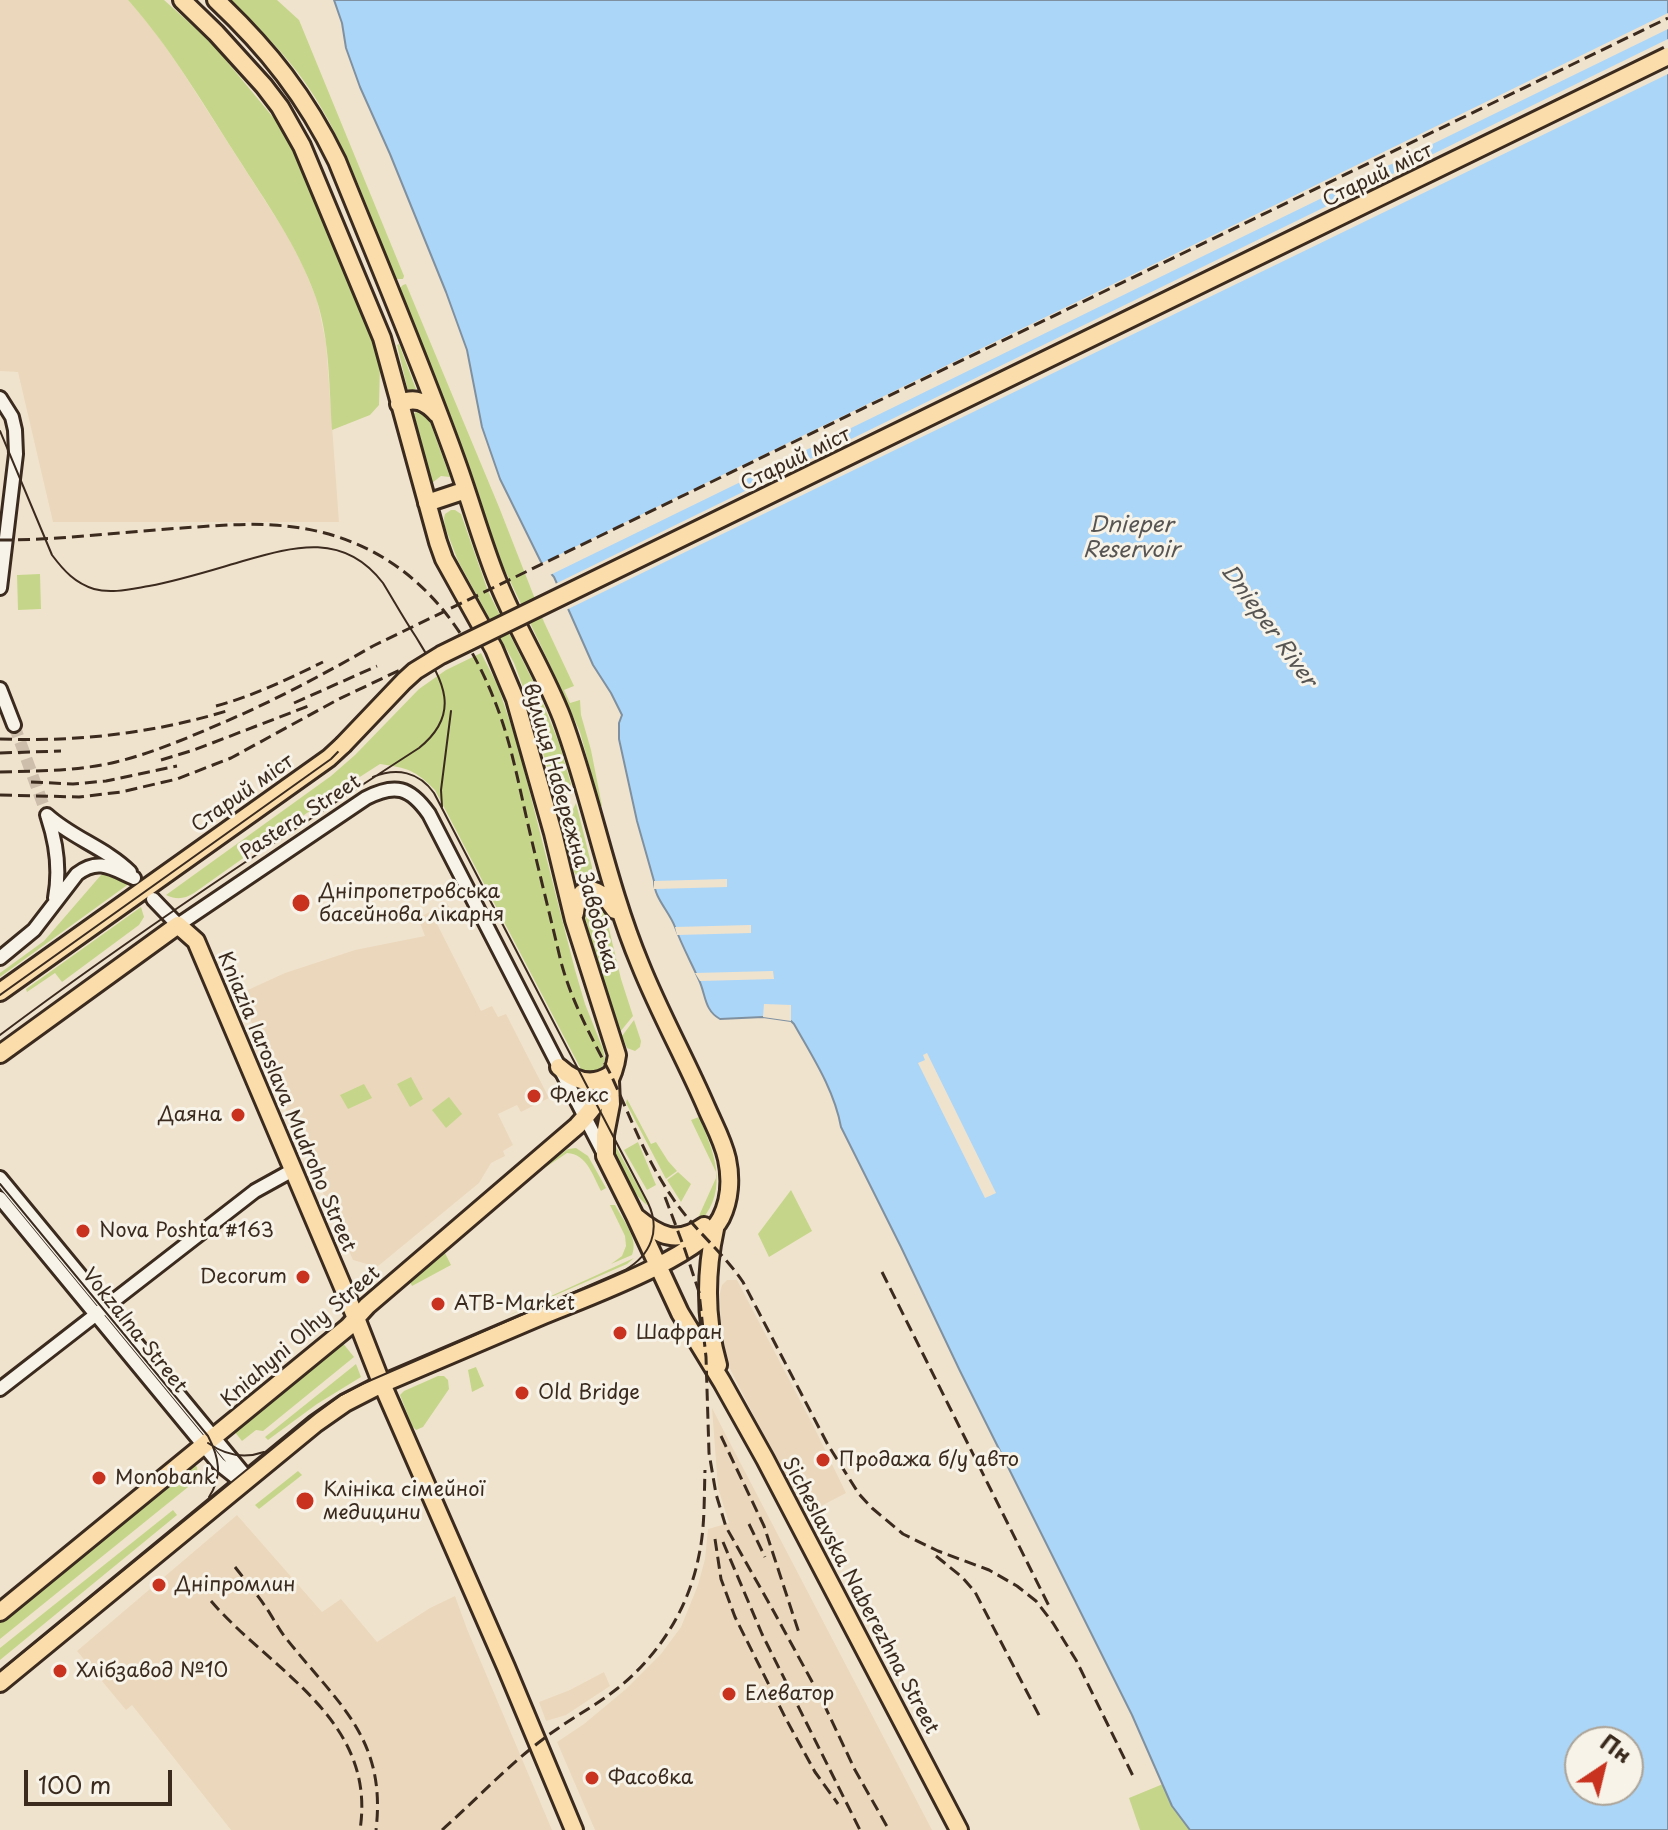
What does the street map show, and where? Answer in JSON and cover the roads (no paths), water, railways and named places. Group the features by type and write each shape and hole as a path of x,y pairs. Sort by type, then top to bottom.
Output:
{"main road":[{"name":"вулиця Набережна Заводська","path":"182,0 264,86 292,127 314,172 382,338 444,559 494,649 515,699 574,920 617,1055 610,1075 611,1104 605,1135 605,1156"},
{"name":"вулиця Набережна Заводська","path":"216,0 300,94 325,137 342,175 438,415 498,584 550,687 572,749 624,925 724,1147 729,1176 728,1199"},
{"name":"Старий міст","path":"0,992 329,758 404,681 441,655 1668,56"},
{"path":"399,404 420,401 438,415"},
{"path":"427,503 466,490"},
{"path":"574,920 579,895 594,890 608,899 624,925"},
{"name":"Pastera Street","path":"0,1054 178,925"},
{"name":"Kniazia Iaroslava Mudroho Street","path":"178,925 196,941 574,1830"},
{"path":"559,1067 576,1079 585,1081 603,1080 610,1075"},
{"name":"Kniahyni Olhy Street","path":"0,1612 348,1327 367,1306 585,1117 601,1095 610,1075"},
{"name":"Sicheslavska Naberezhna Street","path":"605,1156 680,1313 765,1459 959,1830"},
{"path":"635,1216 654,1231 680,1237 708,1224 728,1199"},
{"name":"Sicheslavska Naberezhna Street","path":"722,1382 713,1346 707,1280 715,1229 728,1199"},
{"path":"0,1683 245,1481 334,1410 359,1394 657,1267 715,1229"}],"street":[{"path":"0,398 12,417 16,443 0,588"},
{"path":"0,689 14,725"},
{"name":"Pastera Street","path":"178,925 366,798 380,791 408,791 429,814 605,1156"},
{"path":"0,958 34,930 77,874 92,865 109,867 134,878 105,852 47,815 57,855 58,880 54,903"},
{"path":"153,899 178,925"},
{"path":"0,1389 255,1191 293,1170"},
{"name":"Vokzalna Street","path":"0,1178 107,1307 209,1442 221,1467 245,1481"},
{"name":"Vokzalna Street","path":"0,1198 96,1316 209,1442"}],"water":[{"name":"Dnieper Reservoir","path":"334,0 1668,0 1668,1830 1190,1830 1172,1806 1132,1715 841,1127 828,1086 794,1024 763,1017 720,1019 708,1007 699,980 655,887 619,739 622,715 593,665 554,577 541,562 500,479 482,427 467,350 346,48"}],"tunnel":[{"path":"14,725 47,815"}],"tram line":[{"path":"0,995 331,759 406,682 434,662 1668,59"},
{"path":"0,431 52,555 76,580 94,589 128,590 281,551 318,547 335,550 352,556 383,583 433,666 440,680 445,707 433,734 419,748 207,888 0,1035"},
{"path":"442,807 441,790 451,711"},
{"path":"0,1671 341,1395 625,1270 641,1257 651,1241 654,1223 648,1203 434,793 422,780 407,773 391,772 373,777"},
{"path":"0,1184 208,1436 218,1466 216,1482 209,1497"},
{"path":"208,1443 235,1455 264,1452"}],"railway":[{"path":"0,772 73,769 116,762 174,743 251,710 373,646 1668,18"},
{"path":"0,795 79,797 121,792 177,779 231,758 339,699 402,669 436,657 1668,56"},
{"path":"0,540 239,525 273,525 315,531 353,543 387,560 417,582 443,610 465,641 500,715 571,992 663,1183 680,1208 743,1282 828,1445 859,1494 903,1534 989,1570 1036,1601 1076,1660 1134,1778"},
{"path":"216,706 284,681 323,662"},
{"path":"294,703 377,666"},
{"path":"161,760 311,705"},
{"path":"0,739 59,739 116,734 174,725 230,710"},
{"path":"0,753 61,751"},
{"path":"31,782 73,784 106,781 177,766"},
{"path":"665,1197 699,1292 706,1357 709,1453 726,1527 821,1698 855,1770 889,1830"},
{"path":"882,1272 1051,1610"},
{"path":"721,1436 764,1526 800,1636"},
{"path":"442,1830 529,1750 618,1688 659,1645 680,1612 694,1575 702,1534 705,1470"},
{"path":"749,1524 765,1557"},
{"path":"715,1539 721,1579 735,1617 815,1772 838,1804"},
{"path":"723,1542 762,1634 860,1830"},
{"path":"936,1556 975,1592 1041,1719"},
{"path":"235,1567 285,1637 354,1723 374,1770 376,1830"},
{"path":"211,1601 315,1700 336,1727 352,1757 361,1791 360,1830"}],"place":[{"name":"Дніпропетровська басейнова лікарня","path":"301,903"},
{"name":"Флекс","path":"534,1096"},
{"name":"Даяна","path":"238,1115"},
{"name":"Nova Poshta #163","path":"83,1231"},
{"name":"Decorum","path":"303,1277"},
{"name":"ATB-Market","path":"438,1304"},
{"name":"Шафран","path":"620,1333"},
{"name":"Old Bridge","path":"522,1393"},
{"name":"Продажа б/у авто","path":"823,1460"},
{"name":"Monobank","path":"99,1478"},
{"name":"Клініка сімейної медицини","path":"305,1501"},
{"name":"Дніпромлин","path":"159,1585"},
{"name":"Хлібзавод №10","path":"60,1671"},
{"name":"Елеватор","path":"729,1694"},
{"name":"Фасовка","path":"592,1778"}],"water label":[{"name":"Dnieper River","path":"1268,626"}]}
